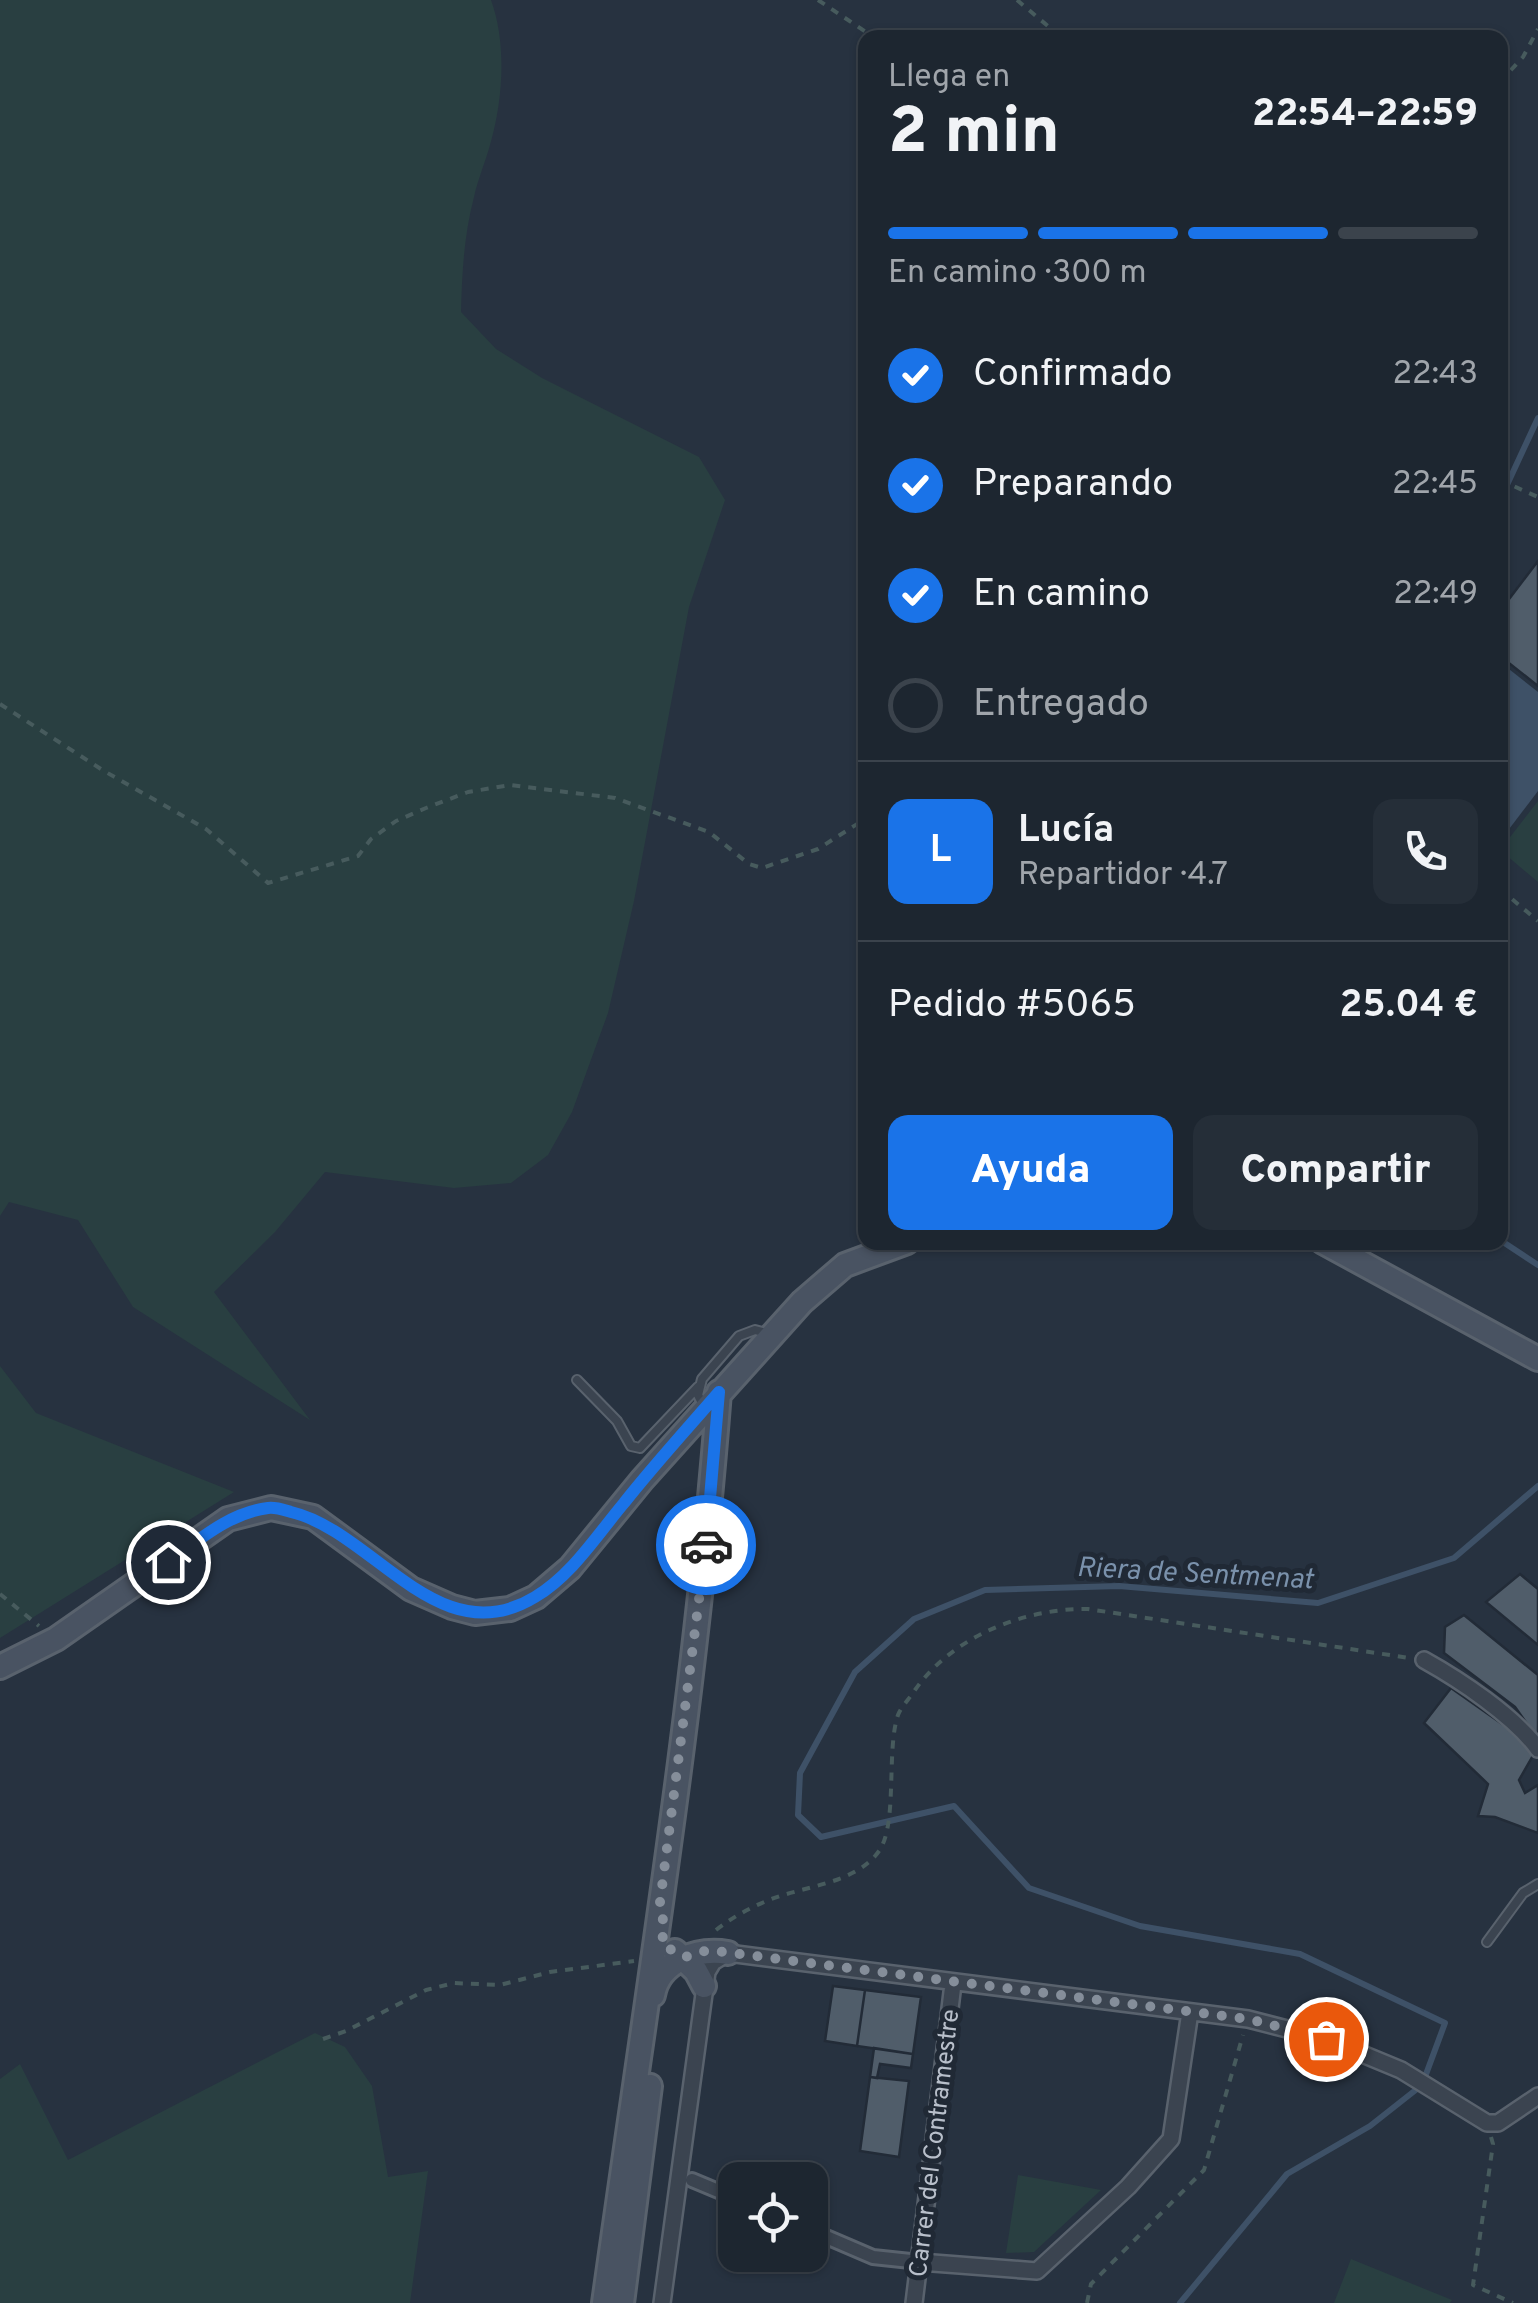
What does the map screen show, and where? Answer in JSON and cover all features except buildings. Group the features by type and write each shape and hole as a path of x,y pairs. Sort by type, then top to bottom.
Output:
{"main road":[{"path":"0,1666 56,1640 228,1520 271,1508 313,1517 411,1589 452,1607 475,1612 510,1609 536,1597 570,1568 707,1396 835,1272 882,1250"},
{"path":"1338,1250 1538,1358"},
{"path":"604,2303 643,2024 664,1922 659,1910 704,1571 707,1396"},
{"path":"658,1950 705,1954"},
{"path":"622,2303 660,1979 658,1950"},
{"path":"643,2024 649,2020 655,1984 674,1964 705,1954"},
{"path":"704,1986 705,1954"}],"street":[{"path":"1424,1660 1528,1735 1538,1750"},
{"path":"705,1954 1248,2019 1326,2039 1402,2070 1487,2123 1498,2122 1538,2096"},
{"path":"662,2303 704,1986 712,1962 705,1954"},
{"name":"Carrer del Contramestre","path":"914,2303 953,1984"},
{"path":"828,2237 873,2256 1038,2271 1128,2188 1171,2140 1190,2012"},
{"path":"692,2180 718,2191"}],"lane":[{"path":"577,1380 617,1421 631,1446 640,1448 707,1396"},
{"path":"1486,1942 1524,1894 1538,1884"}],"path":[{"path":"818,0 864,30"},
{"path":"1017,0 1053,30"},
{"path":"1508,73 1523,57 1538,29"},
{"path":"1508,241 1513,241"},
{"path":"1508,484 1538,498"},
{"path":"0,704 206,829 268,883 358,856 370,839 396,821 426,808 468,792 510,785 616,798 709,832 750,864 762,868 818,849 858,823"},
{"path":"1508,896 1538,920"},
{"path":"0,1594 56,1640"},
{"path":"705,1954 707,1936 739,1913 773,1898 838,1879 880,1850 888,1815 898,1714 925,1676 953,1650 1025,1616 1063,1608 1088,1609 1424,1660"},
{"path":"323,2039 426,1990 454,1983 500,1986 560,1970 616,1965 658,1950"},
{"path":"1087,2303 1091,2284 1204,2170 1248,2019"},
{"path":"1487,2123 1493,2144 1472,2285 1514,2303"}],"green space":[{"path":"0,0 491,0 501,53 500,91 468,226 461,312 496,349 542,378 699,457 725,500 689,607 634,901 608,1013 572,1112 548,1155 511,1183 454,1188 325,1172 275,1232 214,1292 310,1420 133,1307 78,1220 9,1202 0,1216"},
{"path":"1538,801 1538,882 1508,857 1508,840"},
{"path":"0,1366 36,1413 234,1492 0,1638"},
{"path":"315,2033 345,2047 372,2086 388,2177 428,2171 410,2303 0,2303 0,2079 20,2064 68,2160"},
{"path":"1018,2175 1101,2190 1034,2252 1006,2253"},
{"path":"1351,2259 1452,2300 1334,2303"}],"water":[{"path":"1508,668 1538,692 1538,791 1508,830"}],"waterway":[{"path":"1508,483 1538,418"},
{"path":"1508,1245 1538,1265"},
{"name":"Riera de Sentmenat","path":"1180,2303 1287,2174 1370,2126 1422,2085 1445,2023 1300,1954 1140,1926 1029,1888 954,1806 821,1837 798,1815 800,1773 855,1672 914,1619 985,1590 1119,1586 1318,1603 1454,1558 1538,1486"}],"way so far":[{"path":"706,1545 659,1910 664,1922 662,1945 685,1957 708,1950 1248,2019 1326,2039"}],"route":[{"path":"168,1562 228,1520 271,1508 313,1517 411,1589 452,1607 475,1612 510,1609 536,1597 570,1568 719,1392 706,1545"}]}
